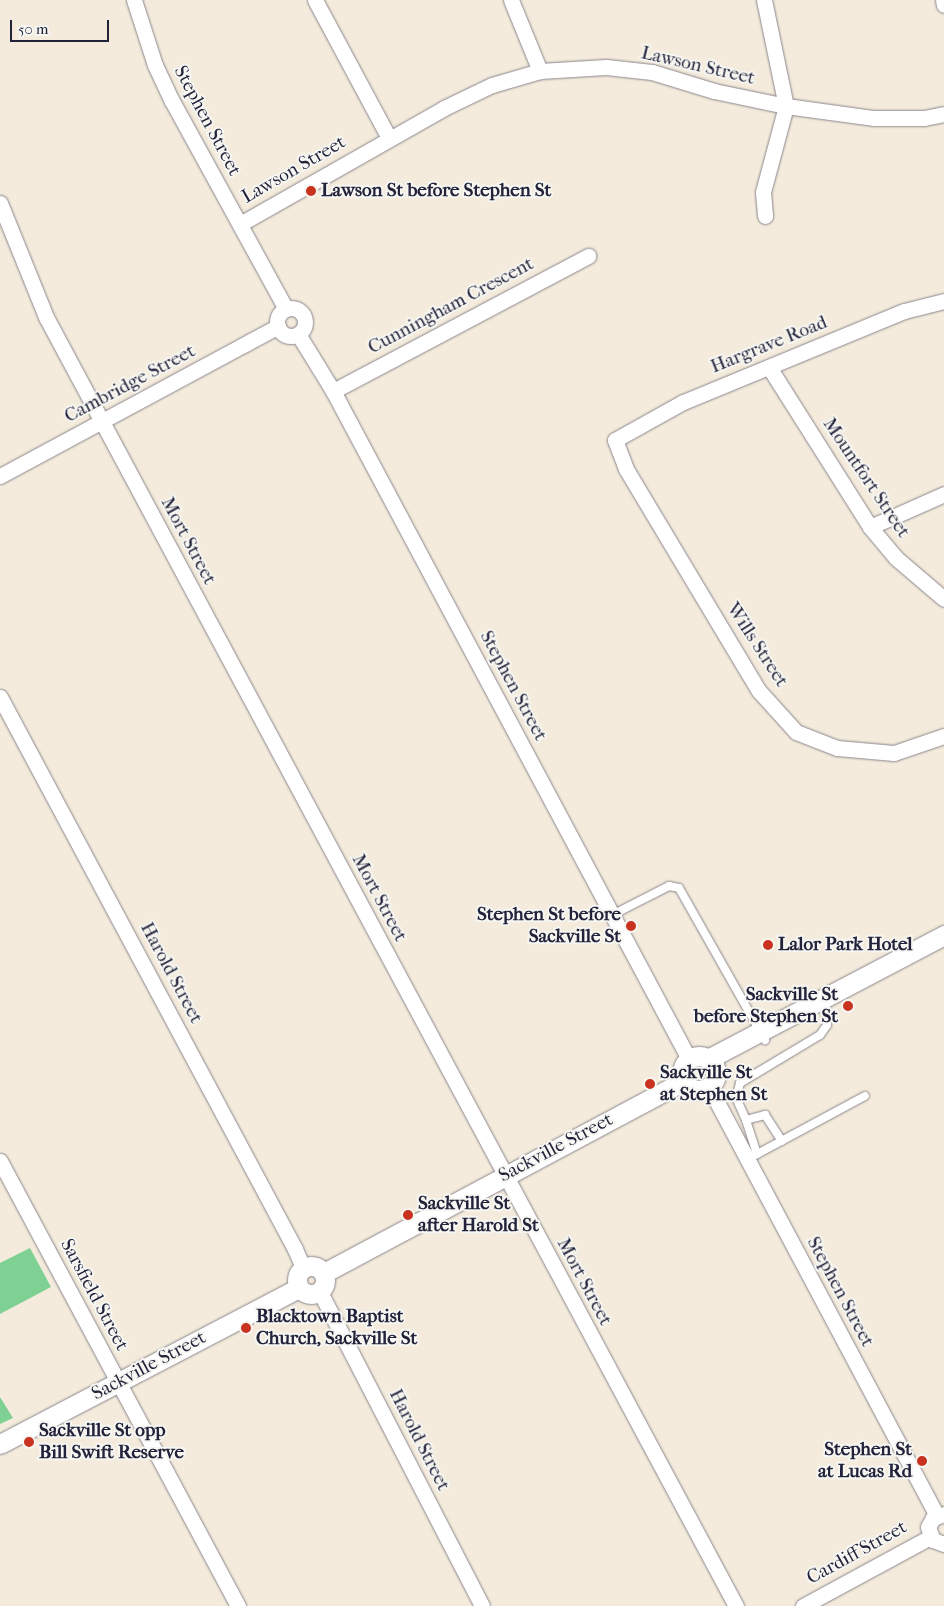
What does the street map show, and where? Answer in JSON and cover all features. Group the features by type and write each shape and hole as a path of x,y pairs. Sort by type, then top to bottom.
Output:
{"street":[{"name":"Stephen Street","path":"134,0 155,65 167,92 286,309"},
{"path":"315,0 389,138"},
{"path":"511,0 540,71"},
{"path":"764,0 786,106 763,192 765,216"},
{"path":"943,0 944,5"},
{"name":"Lawson Street","path":"240,224 389,138 492,85 540,71 606,68 652,72 714,91 786,106 874,118 924,118 944,114"},
{"name":"Mort Street","path":"0,204 46,317 101,422 736,1606"},
{"name":"Cunningham Crescent","path":"333,391 588,256"},
{"name":"Hargrave Road","path":"615,440 683,402 904,311 944,301"},
{"path":"286,309 297,309 304,314 304,327 298,334 286,335 278,326 279,315 286,309"},
{"name":"Cambridge Street","path":"0,476 278,326"},
{"name":"Stephen Street","path":"298,334 333,391 614,914 689,1059"},
{"name":"Mountfort Street","path":"769,367 870,527 896,558 944,599"},
{"name":"Wills Street","path":"615,440 626,469 759,691 796,732 837,748 894,753 944,736"},
{"path":"870,527 944,494"},
{"name":"Harold Street","path":"0,697 291,1240 303,1268"},
{"path":"712,1064 944,935"},
{"path":"762,1035 826,1008 944,943"},
{"path":"699,1056 712,1064 715,1079 710,1087 695,1090 683,1081 683,1066 689,1059 699,1056"},
{"name":"Sackville Street","path":"324,1273 504,1175 683,1081"},
{"name":"Stephen Street","path":"710,1087 751,1157 940,1515"},
{"name":"Sarsfield Street","path":"0,1161 238,1606"},
{"path":"315,1266 324,1273 326,1282 320,1292 310,1295 299,1288 297,1280 303,1268 315,1266"},
{"name":"Sackville Street","path":"0,1444 299,1288"},
{"name":"Harold Street","path":"320,1292 482,1606"},
{"path":"940,1515 930,1522 930,1536 944,1544"},
{"name":"Cardiff Street","path":"803,1606 930,1536"}],"lane":[{"path":"614,914 676,885 762,1035"},
{"path":"826,1008 828,1025 820,1035 740,1083 736,1098 746,1120 751,1157 865,1096"},
{"path":"746,1120 765,1115 782,1141"}],"green space":[{"path":"30,1248 51,1287 0,1314 0,1263"},
{"path":"0,1397 13,1418 0,1424"}],"place":[{"name":"Lawson St before Stephen St","path":"311,191"},
{"name":"Stephen St before Sackville St","path":"631,926"},
{"name":"Lalor Park Hotel","path":"768,945"},
{"name":"Sackville St before Stephen St","path":"848,1006"},
{"name":"Sackville St at Stephen St","path":"650,1084"},
{"name":"Sackville St after Harold St","path":"408,1215"},
{"name":"Blacktown Baptist Church, Sackville St","path":"246,1328"},
{"name":"Sackville St opp Bill Swift Reserve","path":"29,1442"},
{"name":"Stephen St at Lucas Rd","path":"922,1461"}]}
